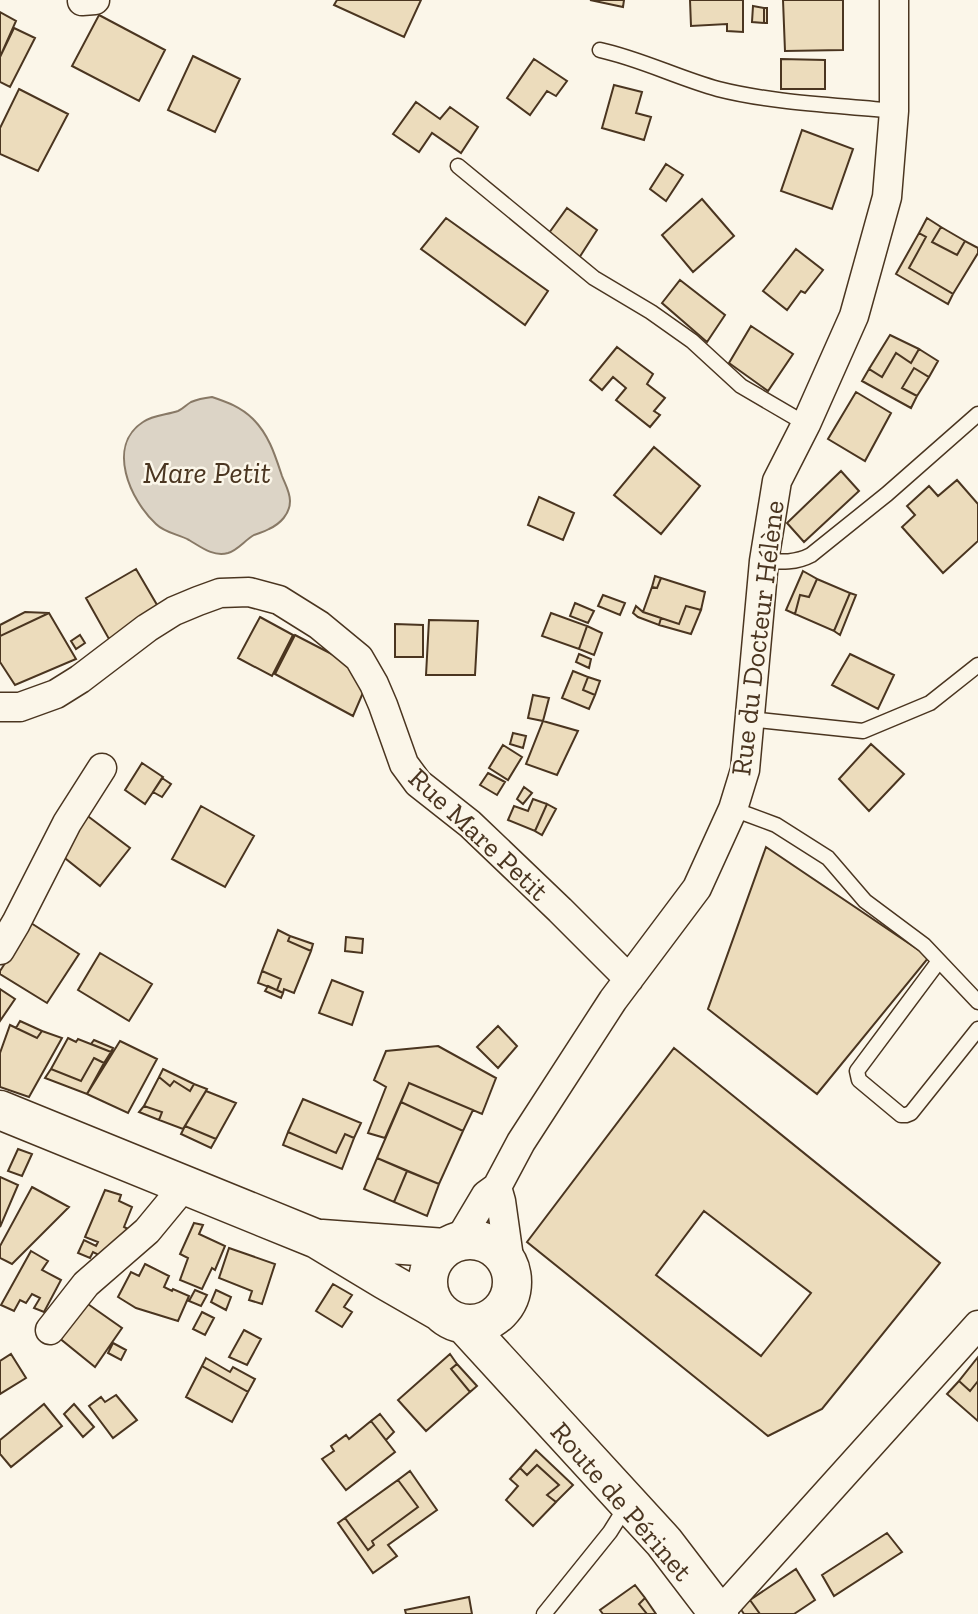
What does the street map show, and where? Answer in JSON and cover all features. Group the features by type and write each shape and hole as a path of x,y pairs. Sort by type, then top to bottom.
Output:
{"main road":[{"path":"0,1110 317,1239 452,1317 478,1324 491,1319 502,1310 510,1285"},
{"path":"317,1239 452,1245 472,1240 497,1249 506,1260 523,1390"},
{"path":"452,1245 436,1258 428,1285 431,1299 452,1317"},
{"name":"Route de Périnet","path":"452,1317 624,1497 664,1542 719,1614"}],"street":[{"name":"Rue du Docteur Hélène","path":"452,1245 486,1195 497,1187 521,1142 613,1000 697,888 733,809 745,770 764,561 777,481 806,424 854,316 887,197 894,111 894,0"},
{"name":"Rue Mare Petit","path":"0,707 20,707 56,694 147,628 174,611 198,601 220,593 249,592 279,600 319,625 359,658 383,705 404,764 418,783 470,824 629,979"},
{"path":"0,950 67,823 102,768"},
{"path":"50,1330 86,1284 147,1231 185,1185"},
{"path":"497,1187 501,1201 510,1285"},
{"path":"719,1614 978,1325"}],"lane":[{"path":"600,50 623,55 718,89 791,101 894,111"},
{"path":"458,166 594,278 651,312 692,341 741,386 806,424"},
{"path":"764,561 792,562 811,555 887,494 978,414"},
{"path":"749,719 863,731 930,703 978,665"},
{"path":"733,809 776,825 828,858 865,901 924,945 978,1002"},
{"path":"939,961 857,1071 859,1080 901,1115 911,1113 978,1029"},
{"path":"544,1614 610,1532 620,1516 624,1497"}],"water":[{"name":"Mare Petit","path":"212,397 239,408 259,425 271,446 290,498 290,506 284,518 277,524 254,535 232,552 223,554 207,551 156,524 146,514 131,488 124,458 132,432 143,422 155,416 178,411 191,402"}],"building":[{"path":"337,0 421,0 404,37 334,5"},
{"path":"590,0 624,0 623,7"},
{"path":"690,0 743,0 743,32 727,31 727,24 691,26"},
{"path":"783,0 843,0 843,50 785,51"},
{"path":"753,6 764,8 764,23 752,22"},
{"path":"764,8 767,8 767,23 764,23"},
{"path":"0,12 16,21 0,57"},
{"path":"99,15 165,50 139,101 72,66"},
{"path":"14,28 35,38 10,87 0,82 0,57"},
{"path":"193,56 240,79 215,132 168,110"},
{"path":"534,59 567,81 556,96 547,91 530,115 507,98"},
{"path":"781,59 825,60 825,89 781,89"},
{"path":"614,85 642,92 636,113 651,117 644,140 602,128"},
{"path":"19,89 68,114 38,171 0,154 0,128"},
{"path":"416,102 440,119 450,107 478,127 461,153 432,133 419,152 393,134"},
{"path":"802,130 853,149 832,209 781,191"},
{"path":"666,164 683,175 666,201 650,189"},
{"path":"702,199 734,236 693,272 662,235"},
{"path":"567,208 597,230 579,258 549,233"},
{"path":"446,218 548,291 525,325 421,249"},
{"path":"927,218 941,227 932,242 957,255 965,241 978,248 978,253 953,294 909,268 926,237 919,233"},
{"path":"941,227 965,241 957,255 932,242"},
{"path":"919,233 926,237 909,268 953,294 948,304 896,274"},
{"path":"796,249 823,270 805,293 801,291 787,310 763,291"},
{"path":"680,280 725,315 707,342 662,303"},
{"path":"751,326 793,354 768,391 729,363"},
{"path":"890,335 919,349 911,363 896,353 882,377 869,369"},
{"path":"617,347 653,374 647,384 665,398 654,411 660,415 650,427 616,400 626,388 613,377 602,390 590,380"},
{"path":"919,349 938,361 929,377 914,368 902,388 917,396 911,408 862,381 869,369 882,377 896,353 911,363"},
{"path":"914,368 929,377 917,396 902,388"},
{"path":"856,392 891,413 865,461 828,439"},
{"path":"654,447 700,486 661,534 614,495"},
{"path":"841,471 859,491 804,542 787,523"},
{"path":"957,480 978,504 978,541 943,573 902,527 915,515 907,506 929,486 938,496"},
{"path":"539,497 574,513 563,540 528,525"},
{"path":"136,569 160,610 109,639 86,598"},
{"path":"803,571 817,579 809,597 800,595 795,614 786,610"},
{"path":"655,576 661,578 657,588 652,587"},
{"path":"661,578 705,592 701,610 686,606 679,624 643,612 652,587 657,588"},
{"path":"817,579 850,593 834,631 795,614 800,595 809,597"},
{"path":"850,593 856,595 840,635 834,631"},
{"path":"603,595 625,603 620,615 598,606"},
{"path":"575,603 594,611 588,623 570,616"},
{"path":"636,606 643,612 661,618 659,625 633,613"},
{"path":"686,606 701,610 691,634 659,625 661,618 679,624"},
{"path":"25,612 49,613 0,636 0,625"},
{"path":"49,613 76,659 15,685 0,662 0,636"},
{"path":"551,613 587,626 579,649 542,636"},
{"path":"260,617 293,635 272,676 238,658"},
{"path":"429,620 478,621 475,675 426,675"},
{"path":"395,624 423,625 423,657 395,657"},
{"path":"587,626 602,633 594,655 579,649"},
{"path":"80,635 85,643 76,649 71,641"},
{"path":"295,635 355,666 365,688 353,716 275,674"},
{"path":"579,654 591,659 589,668 576,662"},
{"path":"850,654 894,675 878,709 832,685"},
{"path":"573,671 588,677 583,690 595,695 589,709 562,698"},
{"path":"588,677 600,681 595,695 583,690"},
{"path":"533,695 549,698 543,721 528,718"},
{"path":"543,721 578,731 557,775 526,764"},
{"path":"513,733 526,736 523,748 510,744"},
{"path":"871,744 904,774 869,811 839,779"},
{"path":"503,745 522,757 508,780 489,768"},
{"path":"142,763 163,777 145,804 125,790"},
{"path":"488,773 505,782 497,795 480,785"},
{"path":"162,778 171,784 162,797 153,792"},
{"path":"524,787 532,793 523,804 517,799"},
{"path":"533,799 547,804 535,831 508,820 514,806 528,811"},
{"path":"547,804 556,809 542,835 535,831"},
{"path":"201,806 254,836 225,887 172,859"},
{"path":"85,814 130,848 100,886 56,851"},
{"path":"766,847 929,957 817,1094 708,1009"},
{"path":"31,923 79,954 47,1003 0,974"},
{"path":"278,930 290,936 288,941 311,951 294,993 284,989 283,993 277,990 281,979 262,971"},
{"path":"290,936 313,944 311,951 288,941"},
{"path":"346,937 363,939 362,953 345,951"},
{"path":"100,953 152,984 129,1021 78,990"},
{"path":"262,971 281,979 277,990 258,983"},
{"path":"332,980 363,992 352,1025 319,1013"},
{"path":"268,986 283,993 281,998 265,991"},
{"path":"0,989 15,999 0,1021"},
{"path":"20,1021 42,1031 37,1038 16,1028"},
{"path":"10,1025 37,1038 42,1031 62,1038 29,1097 0,1087 0,1053"},
{"path":"498,1026 517,1046 498,1068 477,1047"},
{"path":"68,1038 76,1042 78,1039 111,1052 104,1063 94,1058 81,1081 51,1069"},
{"path":"94,1040 113,1048 111,1052 91,1044"},
{"path":"120,1041 157,1059 128,1113 87,1094"},
{"path":"438,1046 496,1078 482,1114 409,1083 385,1138 368,1133 386,1087 374,1080 386,1051"},
{"path":"674,1048 940,1263 822,1409 768,1436 527,1242","holes":["704,1211 811,1293 761,1356 656,1275"]},
{"path":"94,1058 104,1063 87,1094 45,1078 51,1069 81,1081"},
{"path":"163,1069 194,1084 190,1091 174,1081 170,1086 159,1077"},
{"path":"159,1077 170,1086 174,1081 190,1091 194,1084 207,1089 183,1129 159,1120 162,1112 144,1106"},
{"path":"409,1083 473,1110 463,1131 401,1102"},
{"path":"206,1091 236,1103 216,1139 185,1126"},
{"path":"303,1099 361,1123 354,1138 345,1134 336,1153 288,1132"},
{"path":"401,1102 463,1131 439,1184 377,1158"},
{"path":"144,1106 162,1112 159,1120 139,1112"},
{"path":"185,1126 216,1139 211,1148 181,1134"},
{"path":"288,1132 336,1153 345,1134 354,1138 342,1169 283,1145"},
{"path":"18,1149 32,1154 22,1176 8,1171"},
{"path":"377,1158 407,1171 394,1202 364,1189"},
{"path":"407,1171 439,1184 427,1216 394,1202"},
{"path":"0,1177 18,1185 0,1227"},
{"path":"32,1187 69,1207 12,1264 0,1258 0,1246"},
{"path":"105,1190 121,1195 119,1201 132,1207 124,1227 132,1231 103,1257 93,1252 90,1258 78,1253 84,1240 96,1246 98,1242 85,1237"},
{"path":"194,1223 203,1225 199,1234 225,1246 215,1270 212,1268 202,1289 180,1280 188,1258 180,1254"},
{"path":"229,1248 275,1264 262,1304 249,1300 252,1291 219,1278"},
{"path":"31,1251 48,1261 42,1270 61,1280 44,1312 34,1308 40,1298 32,1294 26,1303 20,1300 14,1311 1,1305"},
{"path":"145,1264 169,1276 164,1287 189,1296 178,1321 136,1308 118,1297 131,1272 139,1276"},
{"path":"333,1284 352,1295 344,1307 352,1312 342,1327 316,1311"},
{"path":"195,1290 207,1295 201,1306 189,1301"},
{"path":"216,1290 231,1297 226,1310 211,1302"},
{"path":"85,1302 122,1328 95,1367 58,1337"},
{"path":"202,1312 214,1318 205,1335 193,1329"},
{"path":"244,1330 261,1339 247,1365 229,1357"},
{"path":"113,1343 126,1350 121,1360 108,1353"},
{"path":"11,1354 26,1378 0,1394 0,1361"},
{"path":"450,1354 457,1364 451,1369 470,1392 426,1431 398,1400"},
{"path":"978,1357 978,1381 970,1391 959,1381"},
{"path":"206,1358 230,1372 233,1367 255,1379 248,1392 202,1366"},
{"path":"457,1364 477,1386 470,1392 451,1369"},
{"path":"202,1366 248,1392 232,1422 186,1397"},
{"path":"959,1381 970,1391 978,1381 978,1421 947,1394"},
{"path":"116,1395 137,1420 113,1438 89,1406 101,1397 105,1402"},
{"path":"44,1404 62,1426 11,1467 0,1454 0,1440"},
{"path":"74,1404 94,1427 83,1437 64,1414"},
{"path":"380,1414 394,1432 386,1440 371,1421"},
{"path":"371,1421 395,1452 346,1490 322,1459 334,1451 331,1446 346,1435 349,1439"},
{"path":"536,1450 573,1485 556,1502 547,1495 559,1485 537,1465 527,1475 520,1468"},
{"path":"537,1465 559,1485 547,1495 556,1502 533,1526 506,1500 518,1486 510,1479 520,1468 527,1475"},
{"path":"410,1471 437,1510 388,1545 397,1556 373,1573 338,1523 345,1518 368,1550 374,1545 372,1541 418,1507 398,1480"},
{"path":"398,1480 418,1507 372,1541 374,1545 368,1550 345,1518"},
{"path":"887,1533 902,1552 834,1596 822,1575"},
{"path":"796,1569 815,1600 794,1614 760,1614 750,1600"},
{"path":"635,1585 645,1598 639,1604 647,1614 603,1614 600,1610"},
{"path":"469,1597 472,1614 406,1614 405,1610"},
{"path":"645,1598 656,1614 647,1614 639,1604"},
{"path":"750,1600 760,1614 744,1614 740,1608"}]}
